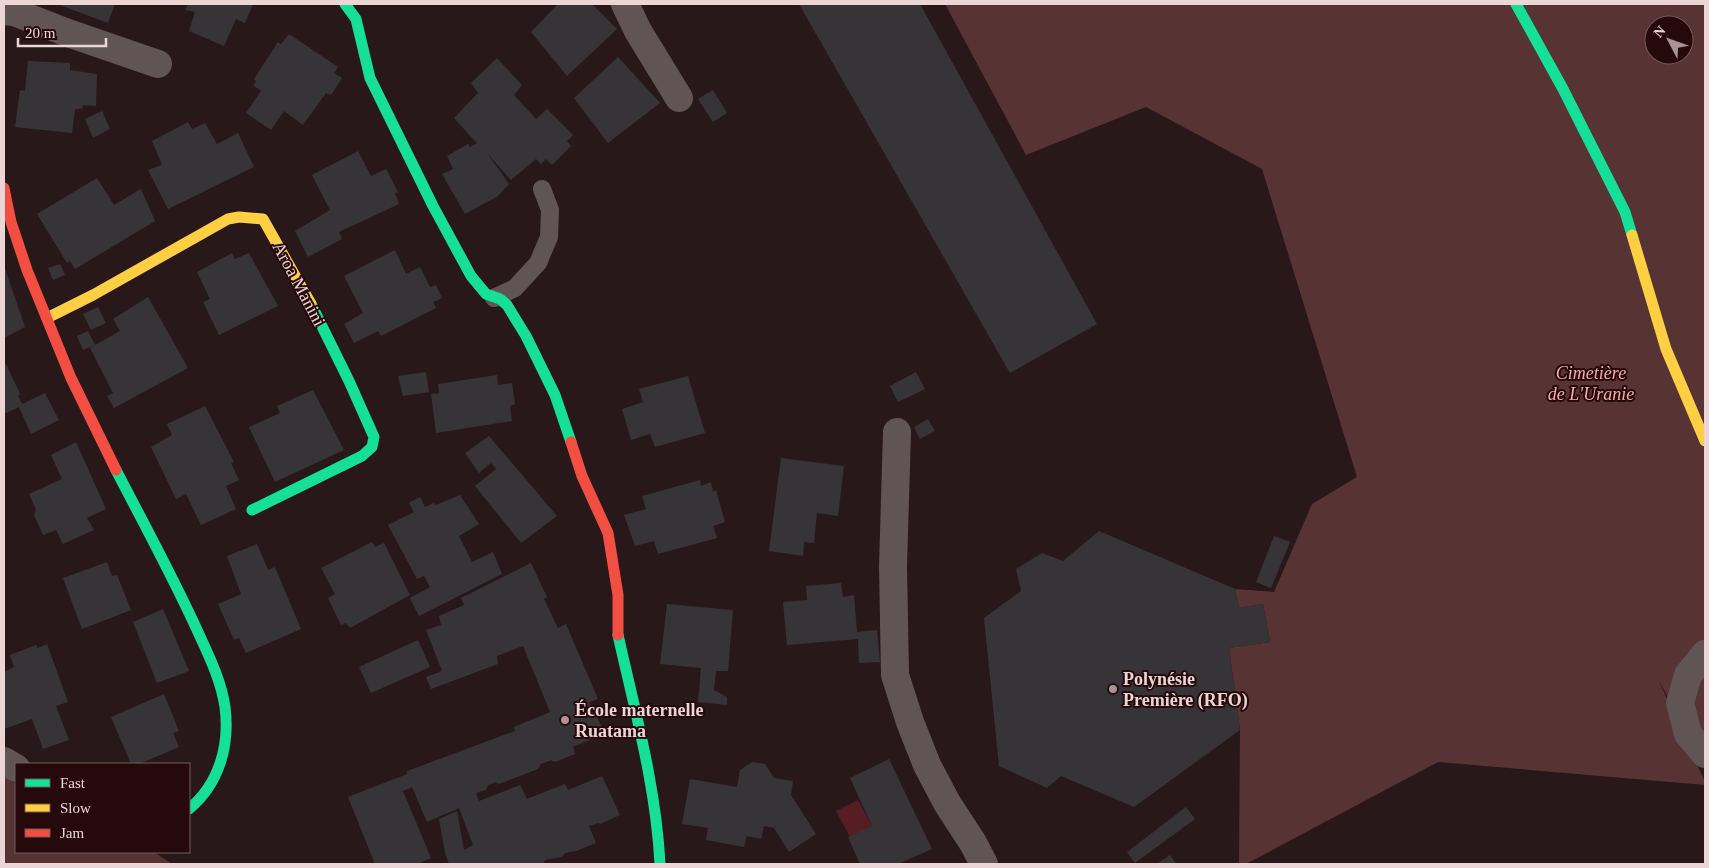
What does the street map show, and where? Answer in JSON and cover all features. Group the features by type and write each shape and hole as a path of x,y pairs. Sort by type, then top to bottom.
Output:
{"street":[{"path":"345,4 356,19 370,78 433,206 471,276 486,294 500,299 506,305 526,336 555,395 582,476 608,533 618,595 617,632 648,768 658,826 660,864"},
{"path":"625,4 638,31 679,98"},
{"path":"1516,4 1563,89 1625,212 1666,348 1705,441"},
{"path":"4,11 14,12 68,34 158,64"},
{"path":"4,188 6,205 19,251 74,386 175,582 219,682 225,707 227,730 224,751 218,771 209,788 190,808"},
{"name":"Aroa Manini","path":"47,318 93,295 228,220 239,217 263,219 287,260 358,400 374,437 374,442 372,447 362,456 252,510"},
{"path":"897,432 893,566 895,675 910,722 927,765 947,803 973,842 984,864"},
{"path":"1705,654 1688,675 1680,703 1688,734 1705,754"},
{"path":"4,761 15,767"}],"lane":[{"path":"494,298 515,288 538,263 549,238 550,210 542,188"}],"green space":[{"name":"Cimetière de L'Uranie","path":"945,4 1705,4 1705,765 1658,679 1705,785 1438,762 1246,864 1239,864 1240,730 1229,648 1270,642 1263,604 1239,608 1235,589 1274,592 1312,504 1357,477 1262,169 1146,107 1026,155"},
{"path":"4,776 15,783 15,853 156,853 172,864 4,864"}],"shaded area":[{"path":"858,800 872,826 850,837 836,811"}],"building":[{"path":"57,4 115,4 108,23"},
{"path":"188,4 253,4 245,23 236,19 224,46 189,31 195,12 185,10"},
{"path":"558,4 592,4 617,29 567,76 531,32"},
{"path":"799,4 920,4 1097,324 1010,373"},
{"path":"289,34 338,67 334,73 342,78 331,95 326,93 303,125 284,111 271,130 246,113 261,91 253,85 256,82 254,79 278,42 281,44"},
{"path":"618,57 660,103 608,143 574,98"},
{"path":"497,58 522,85 514,95 536,119 547,109 573,135 567,141 571,146 552,165 546,159 541,164 536,159 511,180 487,153 509,184 498,196 465,214 442,174 453,169 447,156 468,144 470,147 477,143 454,118 478,93 471,83"},
{"path":"28,61 70,63 70,70 97,74 96,106 83,105 82,109 75,109 72,133 15,127 20,90 25,91"},
{"path":"713,90 727,113 713,122 698,99"},
{"path":"102,111 110,129 93,138 85,119"},
{"path":"188,122 192,129 205,123 217,144 238,133 254,167 168,209 148,170 162,165 152,141"},
{"path":"358,151 371,176 386,169 398,192 395,193 399,204 339,232 342,239 308,257 295,231 330,210 312,175"},
{"path":"97,178 114,205 141,189 155,221 75,269 70,261 67,263 37,214"},
{"path":"395,250 406,274 420,267 430,287 436,285 442,298 433,302 436,308 381,336 378,331 354,343 344,324 363,313 344,276"},
{"path":"232,253 235,259 249,253 278,306 219,335 203,302 210,299 197,272"},
{"path":"60,264 65,275 53,280 48,268"},
{"path":"4,266 25,327 4,338"},
{"path":"148,297 188,368 114,408 107,396 113,393 90,348 120,331 113,319"},
{"path":"98,307 106,323 91,330 83,314"},
{"path":"88,331 95,345 83,350 77,336"},
{"path":"6,364 20,394 18,396 22,404 45,393 59,420 31,434 19,407 4,414 4,365"},
{"path":"426,372 429,392 403,396 398,376"},
{"path":"916,372 925,389 898,402 890,386"},
{"path":"497,375 498,385 512,383 515,404 510,406 512,421 436,433 431,394 439,393 438,384"},
{"path":"688,376 705,433 655,447 650,434 631,440 622,409 643,402 639,389"},
{"path":"313,390 344,450 275,482 249,427 280,413 277,406"},
{"path":"205,406 234,462 231,463 239,480 226,486 236,509 201,525 186,494 176,499 151,447 172,435 167,424"},
{"path":"928,419 935,431 920,439 914,427"},
{"path":"489,436 557,516 521,543 475,486 496,469 491,463 479,473 465,453"},
{"path":"76,442 106,509 87,518 94,530 63,544 56,530 43,535 34,515 36,510 29,494 62,479 51,455"},
{"path":"781,458 844,466 838,516 817,513 814,543 804,542 803,556 769,551"},
{"path":"700,480 701,486 711,482 713,492 716,490 725,522 713,526 717,538 658,554 654,541 635,546 624,515 646,509 642,496"},
{"path":"460,495 479,524 459,536 472,562 493,552 502,574 419,616 410,598 430,587 424,576 417,579 388,525 414,512 409,503 420,497 425,507 434,503 436,505"},
{"name":"Polynésie Première (RFO)","path":"1099,531 1235,589 1239,608 1263,604 1270,642 1229,648 1240,730 1134,807 1061,776 1047,788 999,766 984,618 1021,591 1016,569 1042,553 1063,561"},
{"path":"1274,536 1290,542 1271,588 1256,582"},
{"path":"372,542 375,547 384,543 410,595 350,628 346,623 341,625 328,598 335,594 321,568"},
{"path":"257,544 268,570 275,567 301,629 246,653 239,638 234,640 218,604 241,594 227,556"},
{"path":"107,562 112,576 117,575 131,610 82,629 63,578"},
{"name":"École maternelle Ruatama","path":"531,563 547,597 544,599 558,628 566,624 598,699 589,702 605,733 573,747 575,754 555,762 551,760 541,764 538,769 499,784 496,782 488,785 486,790 476,793 479,801 520,785 527,799 565,784 568,790 602,776 620,815 600,824 589,826 596,843 565,853 562,857 545,860 543,864 449,864 445,853 439,819 457,811 464,850 473,845 459,808 427,822 412,787 403,791 431,858 417,864 375,864 348,797 407,774 407,771 515,731 514,727 550,712 523,646 497,656 498,664 431,689 426,677 442,671 426,630 441,625 439,616 464,605 461,598"},
{"path":"841,583 843,597 854,595 857,632 877,630 880,662 859,663 858,639 787,645 783,602 807,600 806,586"},
{"path":"667,604 733,610 728,671 716,671 714,690 727,697 727,705 698,702 701,668 660,664"},
{"path":"163,609 189,671 157,683 133,622"},
{"path":"418,640 430,667 371,693 359,667"},
{"path":"47,644 68,702 56,706 69,740 43,749 32,719 4,729 4,672 14,667 10,655 36,645 38,648"},
{"path":"164,694 179,731 173,733 179,747 141,763 131,763 111,717"},
{"path":"889,759 932,849 898,864 860,864 848,837 872,826 850,778"},
{"path":"752,762 765,764 774,778 793,781 791,795 816,834 789,852 774,828 764,826 761,839 747,836 744,847 706,840 708,828 682,824 690,779 737,787 740,770"},
{"path":"1186,807 1195,819 1135,863 1127,852"},
{"path":"1170,855 1176,864 1157,864"}],"traffic: fast":[{"path":"345,4 356,19 370,78 433,206 471,276 486,294 500,299 507,305 526,336 555,395 571,442"},
{"path":"1516,4 1563,89 1625,212 1632,235"},
{"path":"252,510 362,456 372,447 374,437 311,304"},
{"path":"116,470 188,611 221,687 226,722 224,750 215,776 208,788 190,808"},
{"path":"618,635 649,777 658,835 660,864"}],"traffic: slow":[{"path":"47,318 93,295 228,219 239,217 263,219 311,304"},
{"path":"1632,235 1666,349 1705,441"}],"traffic: jam":[{"path":"4,188 11,222 27,270 71,378 116,470"},
{"path":"571,442 582,476 608,533 618,595 618,635"}],"place":[{"name":"Polynésie Première (RFO)","path":"1113,689"},
{"name":"École maternelle Ruatama","path":"565,720"}]}
